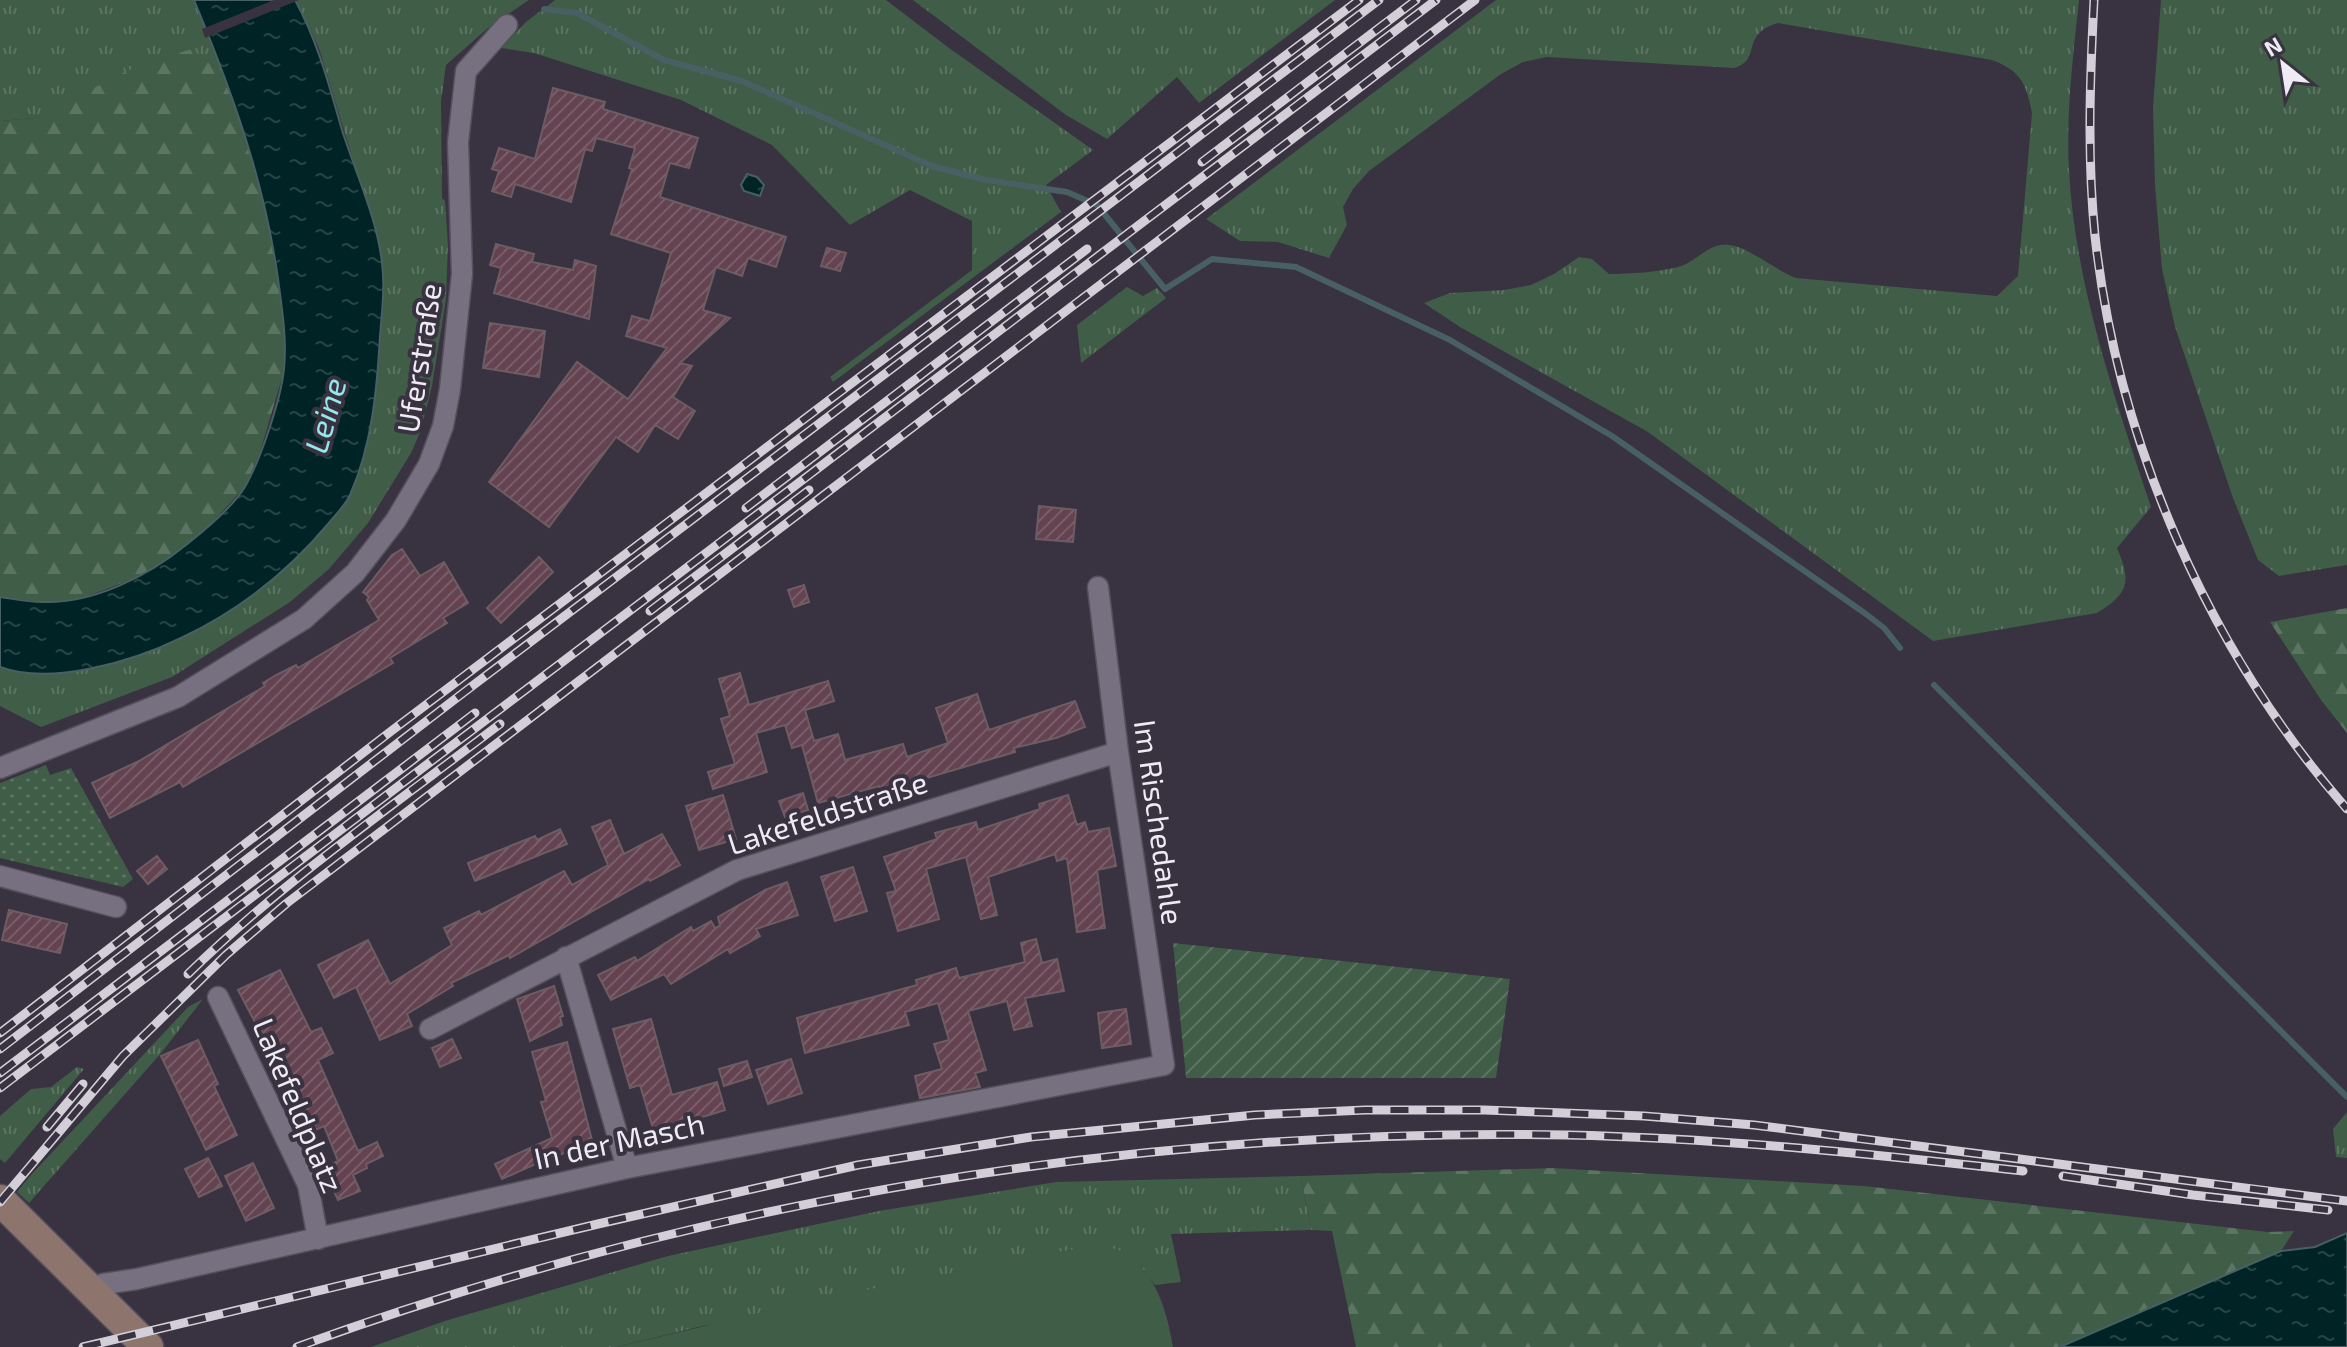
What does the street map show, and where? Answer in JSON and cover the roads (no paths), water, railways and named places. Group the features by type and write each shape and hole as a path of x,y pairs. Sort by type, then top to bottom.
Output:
{"main road":[{"path":"0,1200 148,1347"}],"street":[{"name":"Uferstraße","path":"0,768 178,697 304,619 355,573 396,520 429,464 443,426 450,389 462,274 458,142 466,71 507,25"},
{"name":"Im Rischedahle","path":"1098,587 1118,752 1164,1065"},
{"name":"Lakefeldstraße","path":"430,1029 737,870 1118,752"},
{"path":"0,876 116,907"},
{"path":"566,957 627,1168"},
{"name":"Lakefeldplatz","path":"218,997 308,1185 318,1239"},
{"name":"In der Masch","path":"92,1292 103,1284 318,1239 627,1168 1164,1065"}],"water":[{"name":"Leine","path":"194,0 295,0 317,48 371,213 382,263 383,300 377,376 364,457 348,499 312,542 260,589 222,616 162,647 92,668 43,674 0,667 0,597 42,602 81,598 119,586 155,567 210,525 241,493 258,460 275,412 284,369 285,346 272,242 245,136"},
{"path":"747,174 757,177 764,185 760,196 744,191 741,185"},
{"path":"2347,1233 2347,1347 2060,1347 2281,1251 2315,1247"}],"waterway":[{"path":"544,9 577,13 664,60 742,81 932,166 986,180 1067,192 1097,205 1165,289 1212,259 1296,267 1450,340 1612,436 1866,614 1884,628 1900,648"},
{"path":"1934,685 2347,1097"}],"railway":[{"path":"0,1033 390,732 1359,0"},
{"path":"0,1049 463,693 1379,0"},
{"path":"1202,162 1416,0"},
{"path":"0,1088 1436,0"},
{"path":"0,1202 123,1056 226,955 287,903 1475,0"},
{"path":"2094,0 2090,118 2095,236 2107,314 2125,391 2148,467 2178,541 2213,613 2253,682 2297,748 2347,809"},
{"path":"746,508 1087,249"},
{"path":"650,611 809,490"},
{"path":"0,1073 475,713"},
{"path":"188,974 301,875 500,724"},
{"path":"47,1127 83,1084"},
{"path":"83,1347 858,1165 1031,1137 1255,1115 1365,1110 1484,1110 1644,1116 1754,1125 2347,1201"},
{"path":"297,1347 450,1295 606,1251 763,1213 922,1183 1083,1160 1244,1144 1405,1136 1567,1135 1738,1143 2023,1171"},
{"path":"2063,1176 2328,1210"}]}
